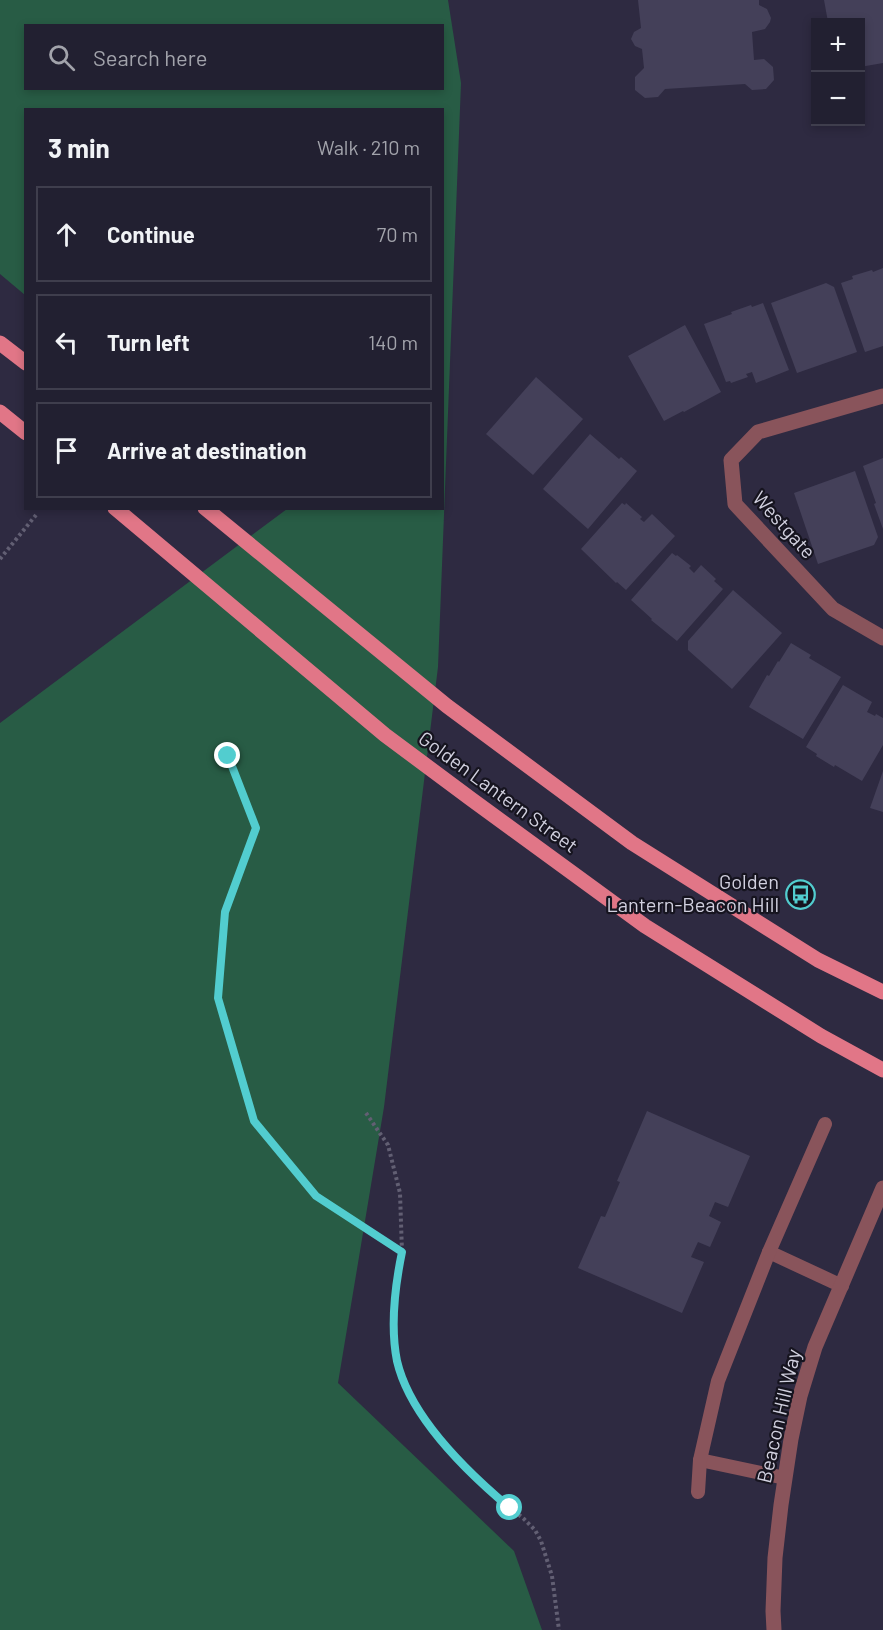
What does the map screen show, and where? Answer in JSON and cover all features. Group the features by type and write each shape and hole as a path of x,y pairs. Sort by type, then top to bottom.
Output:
{"main road":[{"path":"0,343 24,361"},
{"path":"0,412 24,431"},
{"name":"Golden Lantern Street","path":"117,510 385,735 471,800 645,926 821,1036 883,1070"},
{"name":"Golden Lantern Street","path":"207,510 447,706 632,843 818,960 883,992"}],"street":[{"name":"Westgate","path":"883,396 758,432 731,460 735,504 833,609 883,638"},
{"name":"Beacon Hill Way","path":"774,1630 773,1611 781,1505 791,1438 803,1387 815,1347 883,1188"}],"lane":[{"path":"698,1492 700,1460 718,1381 769,1252 825,1124"},
{"path":"769,1252 842,1286"},
{"path":"700,1460 785,1478"}],"path":[{"path":"0,559 36,515"},
{"path":"228,756 256,828 225,912 218,998 254,1121 316,1196 402,1252"},
{"path":"366,1113 388,1145 400,1192 402,1252 397,1275 394,1341 405,1383 416,1407 433,1431 485,1487 535,1530 541,1541 552,1576 560,1630"}],"green space":[{"path":"0,0 448,0 461,83 438,667 384,1107 338,1383 514,1551 542,1630 0,1630 0,723 286,510 444,510 444,108 24,108 24,294 0,274"}],"building":[{"path":"638,0 759,0 759,5 767,9 771,18 765,29 752,32 754,60 764,59 773,67 774,80 766,89 752,90 745,84 665,89 658,97 645,98 635,90 635,77 644,68 642,49 635,46 631,39 634,32 641,28"},
{"path":"824,0 883,0 883,63 865,66 865,18 827,18"},
{"path":"883,268 883,346 865,352 841,283 853,279 852,276"},
{"path":"826,283 834,287 857,352 797,373 771,303"},
{"path":"763,303 789,370 756,383 752,372 746,374 748,377 731,383 726,382 704,324 732,314 731,312"},
{"path":"685,325 721,392 664,421 628,356"},
{"path":"536,377 583,419 533,475 486,434"},
{"path":"590,434 637,471 588,529 543,489"},
{"path":"883,458 883,529 863,466"},
{"path":"855,471 878,537 874,545 818,564 794,493"},
{"path":"622,503 625,505 626,503 642,517 640,519 644,522 652,514 675,536 626,590 581,549"},
{"path":"672,553 691,566 689,568 694,573 701,565 723,589 677,641 631,600"},
{"path":"733,590 782,633 732,689 688,650 688,641"},
{"path":"791,643 811,655 809,658 841,677 803,739 749,707 767,675 769,676"},
{"path":"843,685 872,702 867,712 883,718 883,745 862,781 835,765 834,767 806,747"},
{"path":"883,771 883,812 870,808"},
{"path":"647,1111 750,1156 728,1207 715,1202 709,1216 721,1222 710,1247 698,1242 691,1257 704,1262 682,1313 578,1268 601,1216 605,1217 620,1182 617,1181"}],"place":[{"name":"Golden Lantern-Beacon Hill","path":"800,894"}],"route":[{"path":"228,756 256,828 225,912 218,998 254,1121 316,1196 402,1252 397,1275 394,1341 405,1383 416,1407 433,1431 485,1487 510,1508"}]}
